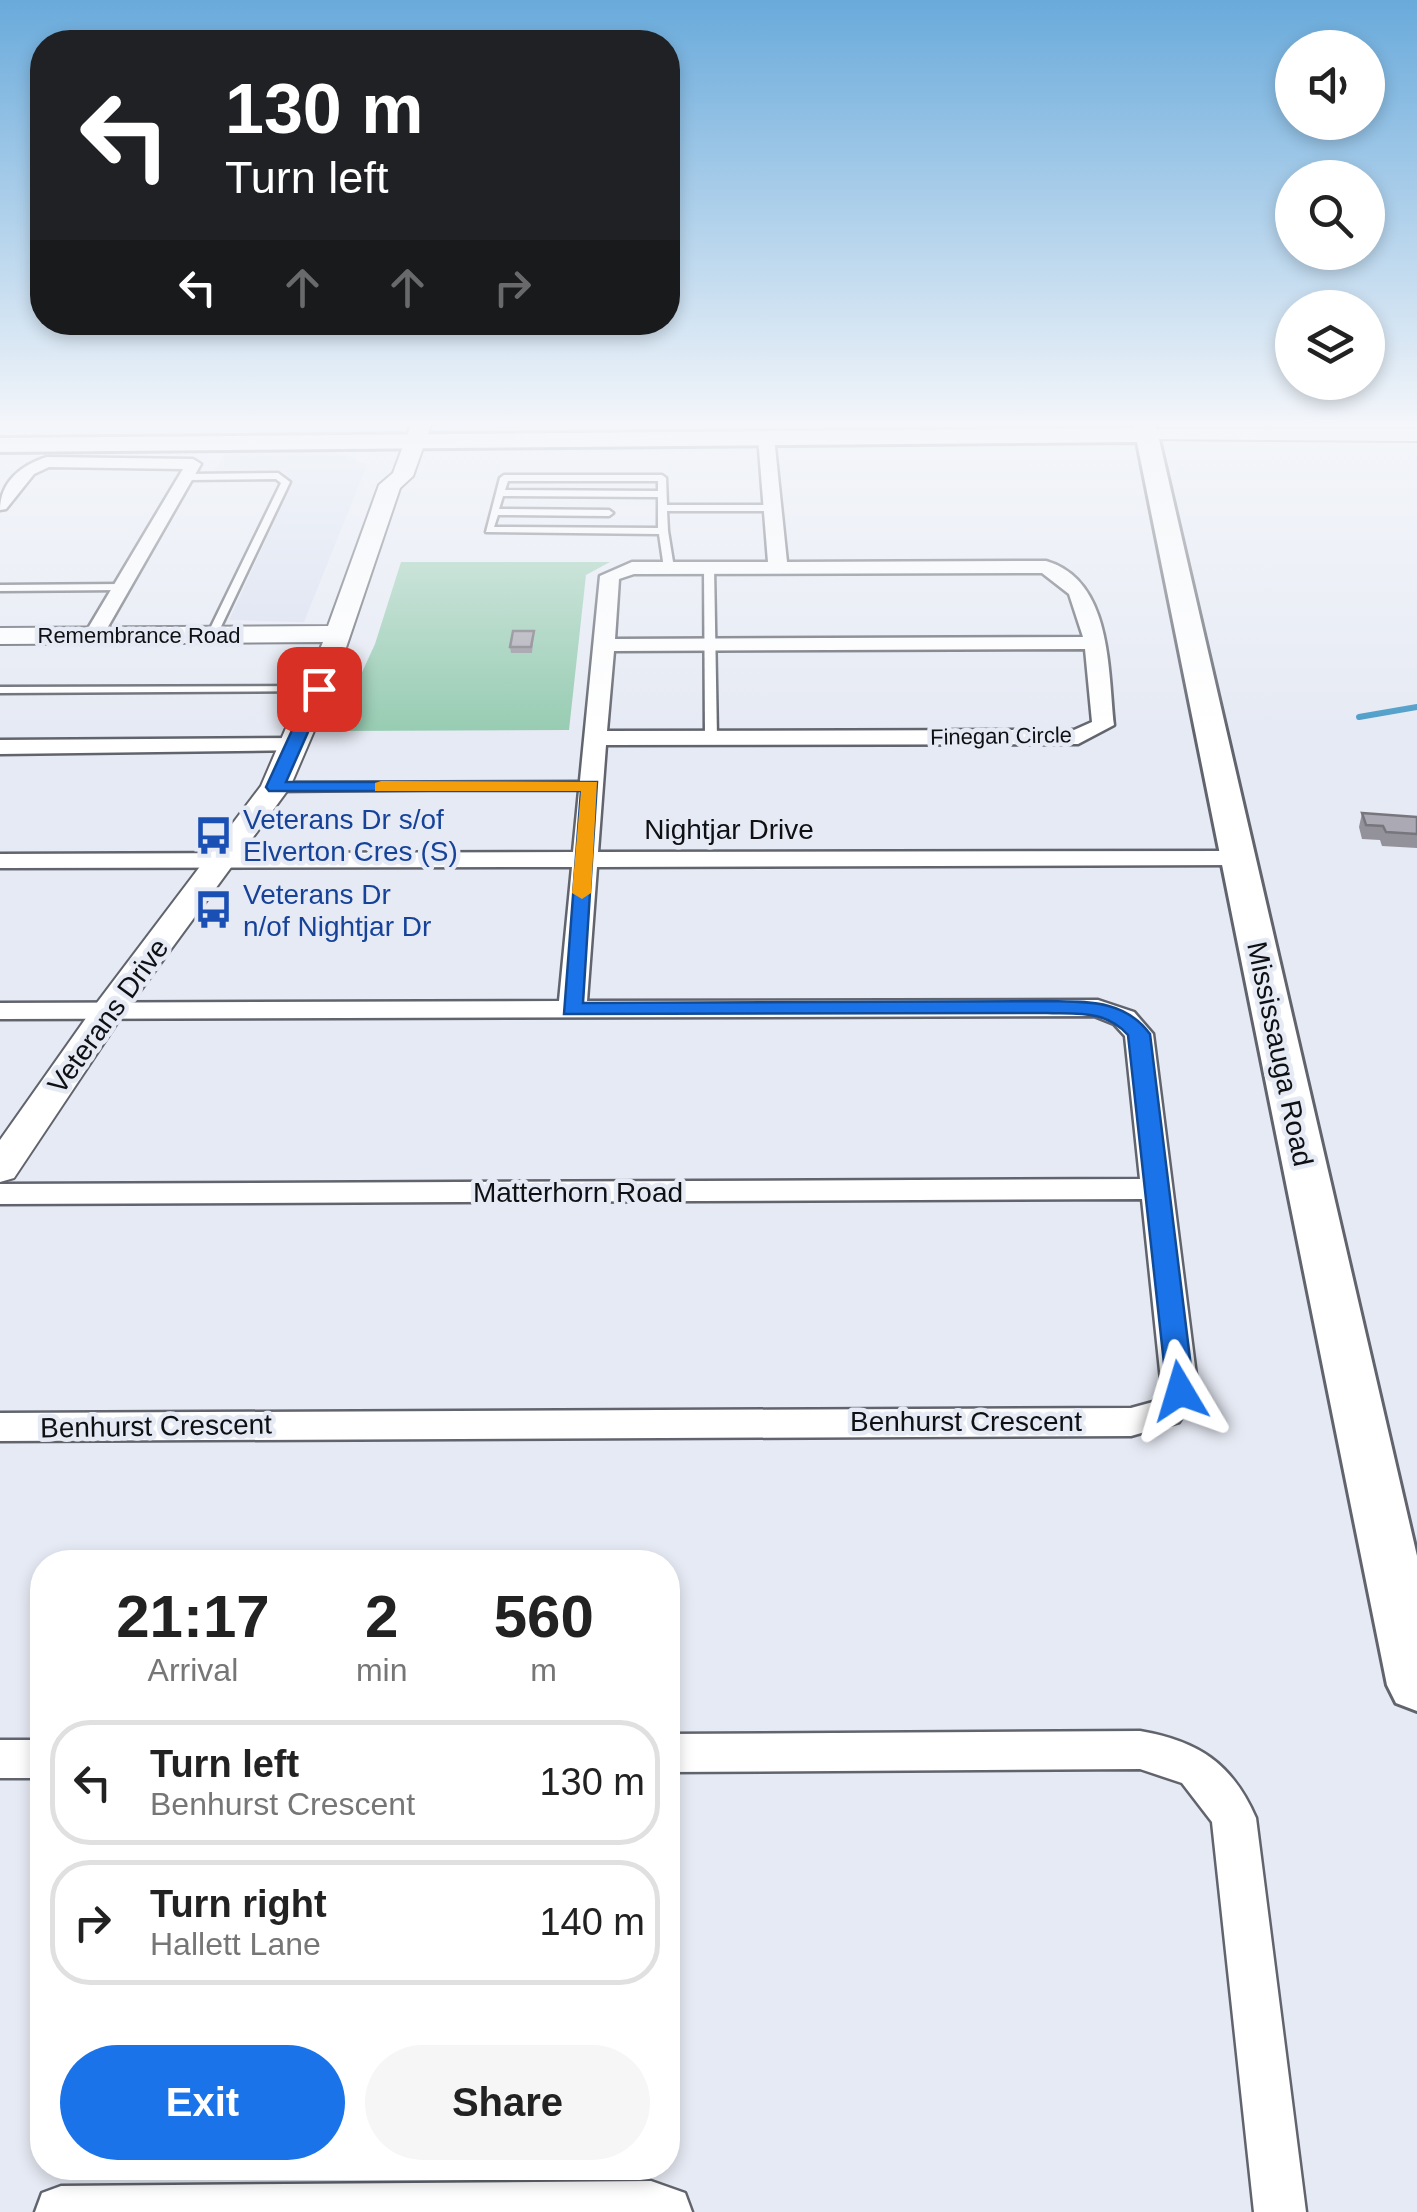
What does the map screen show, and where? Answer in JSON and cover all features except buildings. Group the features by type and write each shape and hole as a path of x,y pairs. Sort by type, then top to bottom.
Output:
{"main road":[{"name":"Mississauga Road","path":"1166,525 1417,1685"}],"street":[{"path":"94,636 160,525"},
{"name":"Veterans Drive","path":"0,1169 108,1011 275,787 319,689 376,525"},
{"path":"774,525 778,567"},
{"name":"Finegan Circle","path":"572,1009 610,576 632,568 1046,566 1070,580 1091,624 1102,725 1078,736 596,738"},
{"name":"Remembrance Road","path":"0,636 337,634"},
{"path":"604,644 1092,643"},
{"path":"0,747 296,745"},
{"name":"Nightjar Drive","path":"0,861 1237,858"},
{"name":"Benhurst Crescent","path":"0,1012 1098,1008 1124,1018 1139,1034 1180,1391 1166,1412 1131,1422 805,1420 0,1428"},
{"name":"Matterhorn Road","path":"0,1194 1157,1189"},
{"path":"680,1753 1140,1750 1180,1756 1210,1777 1234,1818 1280,2212"},
{"path":"0,1759 30,1759"},
{"path":"61,2212 631,2207 666,2212"}],"lane":[{"path":"212,636 265,525"},
{"path":"491,525 490,530 663,530"},
{"path":"663,525 669,568"},
{"path":"709,567 711,738"},
{"path":"0,588 122,588"},
{"path":"0,690 319,689"},
{"path":"275,787 591,786"}],"shaded area":[{"path":"273,525 343,525 304,622 229,620"}],"green space":[{"path":"401,562 610,562 586,575 569,730 335,731 375,644"}],"waterway":[{"path":"1359,717 1417,707"}],"slow traffic":[{"path":"381,787 591,786 582,893"}],"place":[{"name":"Veterans Dr s/of Elverton Cres (S)","path":"213,835"},
{"name":"Veterans Dr n/of Nightjar Dr","path":"213,910"}],"route":[{"path":"319,689 275,787 591,786 572,1009 1047,1007 1098,1008 1124,1018 1139,1034 1180,1391"}]}
